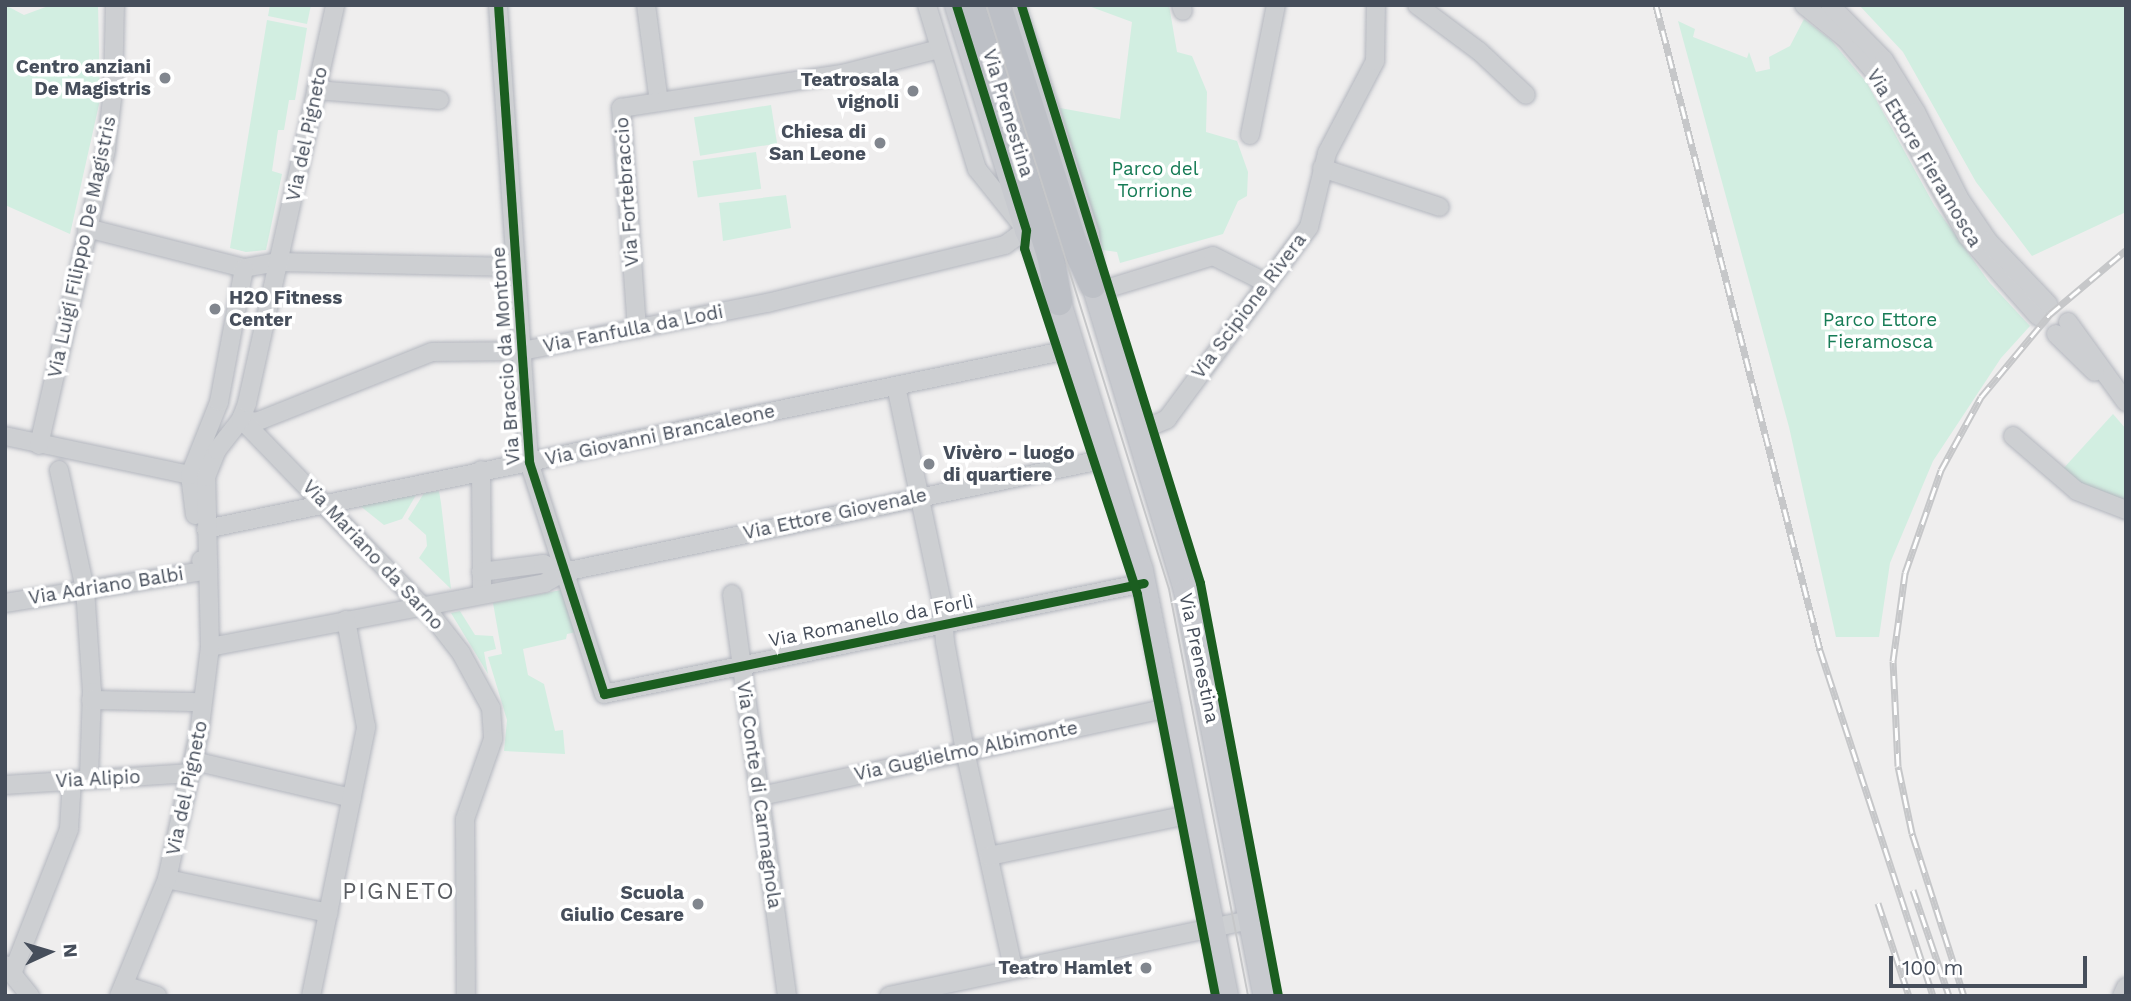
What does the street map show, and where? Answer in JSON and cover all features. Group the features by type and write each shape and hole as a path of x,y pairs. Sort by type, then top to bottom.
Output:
{"highway":[{"path":"971,5 1048,250 1059,302"},
{"path":"998,5 1074,243 1094,289"}],"main road":[{"name":"Via Prenestina","path":"956,5 1026,230 1059,302 1144,583 1171,707 1226,996"},
{"name":"Via Prenestina","path":"1013,5 1089,241 1094,289 1185,590 1265,996"}],"street":[{"name":"Via Luigi Filippo De Magistris","path":"39,445 110,120 114,5"},
{"name":"Via del Pigneto","path":"122,990 167,879 193,767 210,647 207,473 217,450 242,419 335,5"},
{"name":"Via Braccio da Montone","path":"498,5 528,463 604,694"},
{"path":"646,5 659,102"},
{"path":"929,5 966,38"},
{"name":"Via Prenestina","path":"929,5 939,49 977,169 1026,230"},
{"path":"1250,135 1276,5"},
{"name":"Via Scipione Rivera","path":"1137,432 1163,422 1265,282 1309,227 1322,168 1372,70 1376,5"},
{"path":"1417,5 1479,51 1526,95"},
{"name":"Via Ettore Fieramosca","path":"1804,5 1846,39 1876,74 1967,236 2044,311 1988,241 1959,198 1911,102 1884,60 1830,5"},
{"name":"Via Fortebraccio","path":"637,329 619,114 624,107 846,73 939,49"},
{"path":"316,90 440,100"},
{"path":"1322,168 1440,207"},
{"path":"87,228 244,268 278,262 516,267"},
{"name":"Via Fanfulla da Lodi","path":"242,419 256,422 432,352 522,351 637,329 980,254 1026,230"},
{"path":"1094,289 1213,256 1265,282"},
{"name":"Via del Pigneto","path":"208,570 202,561 190,475 219,402 244,268"},
{"path":"2062,328 2120,395"},
{"name":"Via Giovanni Brancaleone","path":"206,530 481,470 528,463 1073,349"},
{"path":"896,386 946,625 965,751 1013,968"},
{"name":"Via Mariano da Sarno","path":"242,419 327,503 421,604 461,653 488,703 494,735 466,813 466,996"},
{"path":"5,436 190,475"},
{"path":"2013,436 2077,491 2126,510"},
{"name":"Via Ettore Giovenale","path":"210,647 421,604 545,583 564,572 1106,458"},
{"path":"30,996 9,970 70,823 80,780 91,700 85,589 59,470"},
{"path":"481,470 482,593"},
{"name":"Via Ettore Giovenale","path":"481,572 543,564 564,572"},
{"name":"Via Adriano Balbi","path":"5,603 208,570"},
{"name":"Via Romanello da Forlì","path":"604,694 1144,583"},
{"name":"Via Conte di Carmagnola","path":"732,594 787,996"},
{"path":"311,996 366,724 346,620"},
{"path":"91,700 195,702"},
{"name":"Via Guglielmo Albimonte","path":"761,796 1171,707"},
{"name":"Via Alipio","path":"5,785 80,780 193,767 352,798"},
{"path":"989,856 1192,814"},
{"path":"167,879 328,912"},
{"path":"888,996 1251,920"},
{"path":"2122,996 2126,987"},
{"path":"122,990 157,996"}],"green space":[{"path":"5,5 24,15 51,5 98,5 100,100 70,234 5,205"},
{"path":"270,5 311,5 307,24 268,16"},
{"name":"Parco del Torrione","path":"1086,5 1169,5 1177,52 1192,56 1207,92 1206,132 1237,141 1248,172 1247,196 1238,201 1223,234 1120,263 1117,252 1103,250 1060,108 1120,119 1132,22"},
{"path":"1859,5 2126,5 2126,212 2032,256 1976,182 1903,52"},
{"name":"Parco Ettore Fieramosca","path":"1804,19 1831,40 1867,83 1934,205 1989,282 2030,326 2001,358 1933,461 1890,563 1879,637 1836,637 1789,427 1678,21 1695,29 1693,37 1747,58 1749,52 1756,72 1770,69 1769,57 1790,46"},
{"path":"267,20 307,28 295,100 289,100 284,130 278,130 272,171 282,174 266,250 246,252 230,248"},
{"path":"771,105 777,144 700,156 694,117"},
{"path":"756,152 761,189 698,198 693,161"},
{"path":"786,195 791,228 723,241 719,203"},
{"path":"2113,414 2126,429 2126,506 2087,491 2062,470"},
{"path":"439,491 451,589 419,558 427,546 426,535 408,519 424,493"},
{"path":"416,495 402,519 384,525 359,505"},
{"path":"561,590 576,632 567,634 566,639 523,649 528,675 544,684 555,731 563,730 565,754 504,751 507,720 488,657 502,654 493,603"},
{"path":"460,611 475,635 493,636 496,649 484,652 488,674 451,613"}],"tram line":[{"path":"986,5 1169,589 1248,996"}],"railway":[{"path":"1656,5 1820,650 1933,996"},
{"path":"1964,996 1912,833 1898,766 1893,661 1905,573 1941,470 1981,397 2050,314 2126,250"},
{"path":"1913,890 1949,996"},
{"path":"1878,903 1909,996"}],"cycle path":[{"path":"498,5 529,462 604,694 1144,583"},
{"path":"956,5 1026,230 1024,248 1137,594 1215,996"},
{"path":"1021,5 1200,583 1278,996"}],"place":[{"name":"Centro anziani De Magistris","path":"165,78"},
{"name":"Teatrosala vignoli","path":"913,91"},
{"name":"Chiesa di San Leone","path":"880,143"},
{"name":"H2O Fitness Center","path":"215,309"},
{"name":"Vivèro - luogo di quartiere","path":"929,464"},
{"name":"Scuola Giulio Cesare","path":"698,904"},
{"name":"Teatro Hamlet","path":"1146,968"}],"district":[{"name":"PIGNETO","path":"399,892"}]}
